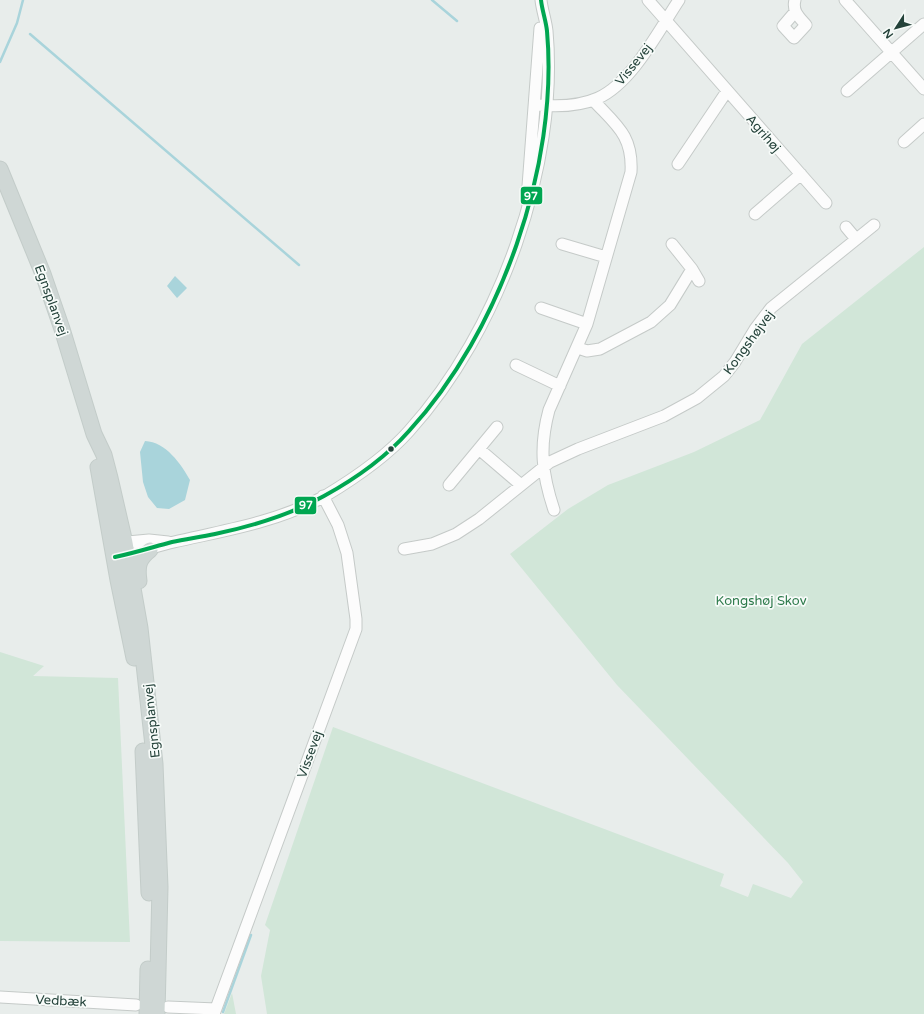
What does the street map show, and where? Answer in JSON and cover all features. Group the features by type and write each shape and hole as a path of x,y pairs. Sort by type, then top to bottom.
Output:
{"main road":[{"name":"Egnsplanvej","path":"0,169 43,274 71,356 94,434 104,455 110,478 136,666 145,765 149,884 141,1010"},
{"name":"Egnsplanvej","path":"94,434 99,473 140,628 155,764 158,825 162,1010"},
{"path":"140,628 137,568 140,558 150,550"}],"street":[{"path":"120,548 150,550 172,542 218,533 267,520 323,496 372,465 408,433 453,376 492,307 513,255 526,209 540,106 546,30 541,0"},
{"path":"648,0 666,20"},
{"name":"Vissevej","path":"540,106 575,104 593,100 614,88 625,78 636,64 679,0"},
{"path":"795,0 793,6 795,12"},
{"path":"851,2 891,53 924,89"},
{"name":"Agrihøj","path":"666,20 826,203"},
{"path":"847,91 924,24"},
{"path":"678,164 727,91"},
{"path":"554,510 543,466 542,454 545,424 549,410 578,348 587,324 630,172 631,158 627,139 593,100"},
{"path":"904,142 924,124"},
{"path":"755,214 801,174"},
{"name":"Kongshøjvej","path":"404,549 432,544 456,534 480,519 543,466 578,449 684,407 706,392 724,376 735,362 755,329 771,308 874,225"},
{"path":"846,227 856,239"},
{"path":"562,244 606,257"},
{"path":"672,244 692,269 699,281"},
{"path":"578,348 587,351 600,349 651,322 670,305 692,269"},
{"path":"541,308 587,324"},
{"path":"516,365 560,386"},
{"path":"449,486 497,427"},
{"path":"479,449 521,485"},
{"name":"Vissevej","path":"162,1010 215,1012 356,629 347,553 338,525 323,496"},
{"path":"120,548 149,540 172,542"},
{"name":"Vedbæk","path":"0,997 141,1010"}],"green space":[{"name":"Kongshøj Skov","path":"924,247 924,1014 267,1014 261,976 270,930 265,925 333,727 724,874 720,886 748,897 753,884 791,898 803,882 788,863 617,685 510,554 568,509 608,485 694,452 760,420 802,344"},
{"path":"0,652 44,666 33,676 118,678 130,942 0,941"},
{"path":"232,993 236,1014 224,1014"}],"water":[{"path":"175,276 187,288 177,298 167,286"},
{"path":"145,441 160,445 172,455 190,480 185,500 169,509 157,508 148,497 143,482 140,452"}],"waterway":[{"path":"0,62 17,23 23,0"},
{"path":"432,0 457,21"},
{"path":"30,34 299,265"},
{"path":"223,1012 251,935"}],"transit line":[{"name":"97","path":"115,557 172,542 243,527 271,519 311,503 347,482 380,459 400,441 442,391 471,346 496,297 517,244 533,191 543,137 548,83 547,31 541,0"}]}
